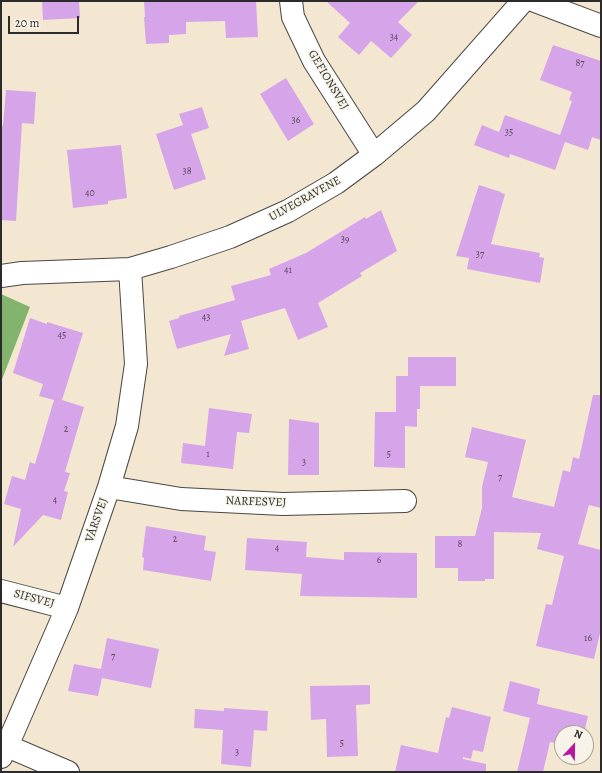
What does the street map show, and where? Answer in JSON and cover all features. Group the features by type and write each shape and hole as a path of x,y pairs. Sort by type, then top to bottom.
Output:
{"street":[{"name":"GEFIONSVEJ","path":"291,1 293,18 314,61 374,155"},
{"name":"ULVEGRAVENE","path":"8,272 130,269 230,237 288,212 336,183 374,155 426,111 523,1"},
{"path":"535,1 601,26"},
{"name":"VÅRSVEJ","path":"4,752 67,608 109,487 127,426 136,364 130,269"},
{"name":"NARFESVEJ","path":"109,487 181,499 283,504 405,501"},
{"name":"SIFSVEJ","path":"1,591 67,608"},
{"path":"4,752 68,772"}],"green space":[{"path":"1,294 30,307 1,382"}],"building":[{"path":"42,1 79,1 80,18 43,20"},
{"path":"144,1 256,1 258,37 226,38 225,21 186,22 186,34 169,35 169,43 146,44"},
{"path":"326,1 419,1 398,22 412,35 391,58 371,41 359,55 338,37 350,23"},
{"path":"553,45 601,61 601,140 592,137 588,150 565,142 555,170 510,154 509,158 474,145 482,125 499,132 505,115 560,135 572,101 569,100 572,92 540,80"},
{"path":"286,78 314,124 288,141 260,94"},
{"path":"6,90 36,92 34,124 22,123 16,221 1,220 1,126 3,126"},
{"path":"202,107 209,128 191,134 206,179 174,190 156,134 183,125 179,114"},
{"path":"121,145 127,198 108,201 108,204 73,208 67,150"},
{"path":"479,185 505,194 491,244 540,253 539,257 544,258 540,283 467,269 469,258 456,256"},
{"path":"381,210 397,251 360,273 362,276 318,303 328,327 298,340 285,308 241,321 249,349 224,356 231,334 177,349 169,321 179,318 179,316 235,300 231,286 271,275 269,269 306,253 365,217 366,219"},
{"path":"30,318 83,333 62,400 84,407 65,472 70,473 64,491 68,492 61,520 43,515 13,547 21,509 4,504 12,476 25,480 30,462 35,464 54,400 39,396 43,384 13,373"},
{"path":"408,357 456,357 456,386 420,386 420,409 417,409 417,427 405,426 405,468 374,467 375,412 396,412 396,376 408,376"},
{"path":"593,395 601,395 601,508 589,505 578,544 601,550 601,629 594,659 536,646 546,604 552,605 564,556 537,549 541,533 494,532 494,579 485,579 485,581 458,581 458,568 435,568 435,536 475,536 482,508 482,487 488,462 465,457 472,427 526,440 512,497 554,507 563,470 570,472 573,457 579,459"},
{"path":"209,408 252,414 249,433 237,432 233,469 181,463 183,443 205,446"},
{"path":"289,419 319,423 319,475 288,475"},
{"path":"146,526 206,536 204,550 216,552 211,581 143,570 144,558 142,557"},
{"path":"247,538 307,542 306,557 344,560 344,552 417,553 417,598 300,596 302,574 245,570"},
{"path":"107,638 159,649 151,688 102,678 98,696 68,691 74,664 101,669"},
{"path":"510,681 540,689 537,704 588,716 586,725 554,725 554,743 550,742 543,772 517,772 530,718 503,711"},
{"path":"370,685 370,704 356,705 358,756 327,757 326,719 311,720 310,686"},
{"path":"452,707 491,717 483,752 473,750 471,759 463,757 463,759 486,764 486,772 395,772 401,745 438,753 446,717 449,718"},
{"path":"224,708 268,711 267,731 254,730 251,767 221,764 223,730 194,728 195,709 224,711"}]}
